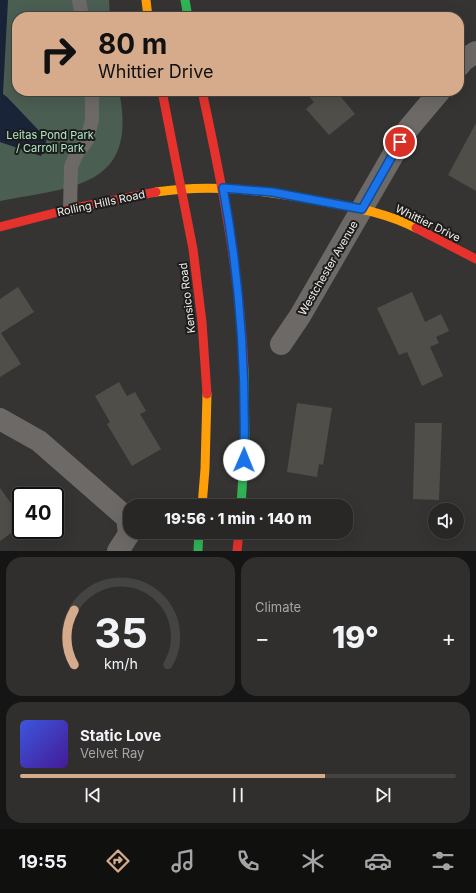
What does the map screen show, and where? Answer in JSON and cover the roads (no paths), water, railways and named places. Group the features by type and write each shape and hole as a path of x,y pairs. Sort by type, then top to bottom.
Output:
{"street":[{"path":"146,0 147,12"},
{"path":"185,0 187,12"},
{"path":"464,60 476,52"},
{"name":"Kensico Road","path":"163,96 182,188 198,281 204,342 206,416 202,499"},
{"path":"203,96 223,188 238,282 244,358 245,446 241,499"},
{"name":"Westchester Avenue","path":"281,344 408,129 436,96"},
{"name":"Rolling Hills Road","path":"0,227 70,209 182,188 203,188"},
{"name":"Whittier Drive","path":"203,188 272,192 362,209 396,218 476,259"},
{"path":"0,419 39,442 127,518 123,543"},
{"path":"198,551 199,539"},
{"path":"237,551 238,539"}],"lane":[{"path":"79,0 81,12"},
{"path":"70,209 71,167 76,155 87,140 92,120 92,96"}],"water":[{"path":"0,0 8,0 3,94 47,139 41,156 0,142"}],"park label":[{"name":"Leitas Pond Park / Carroll Park","path":"50,141"}]}
